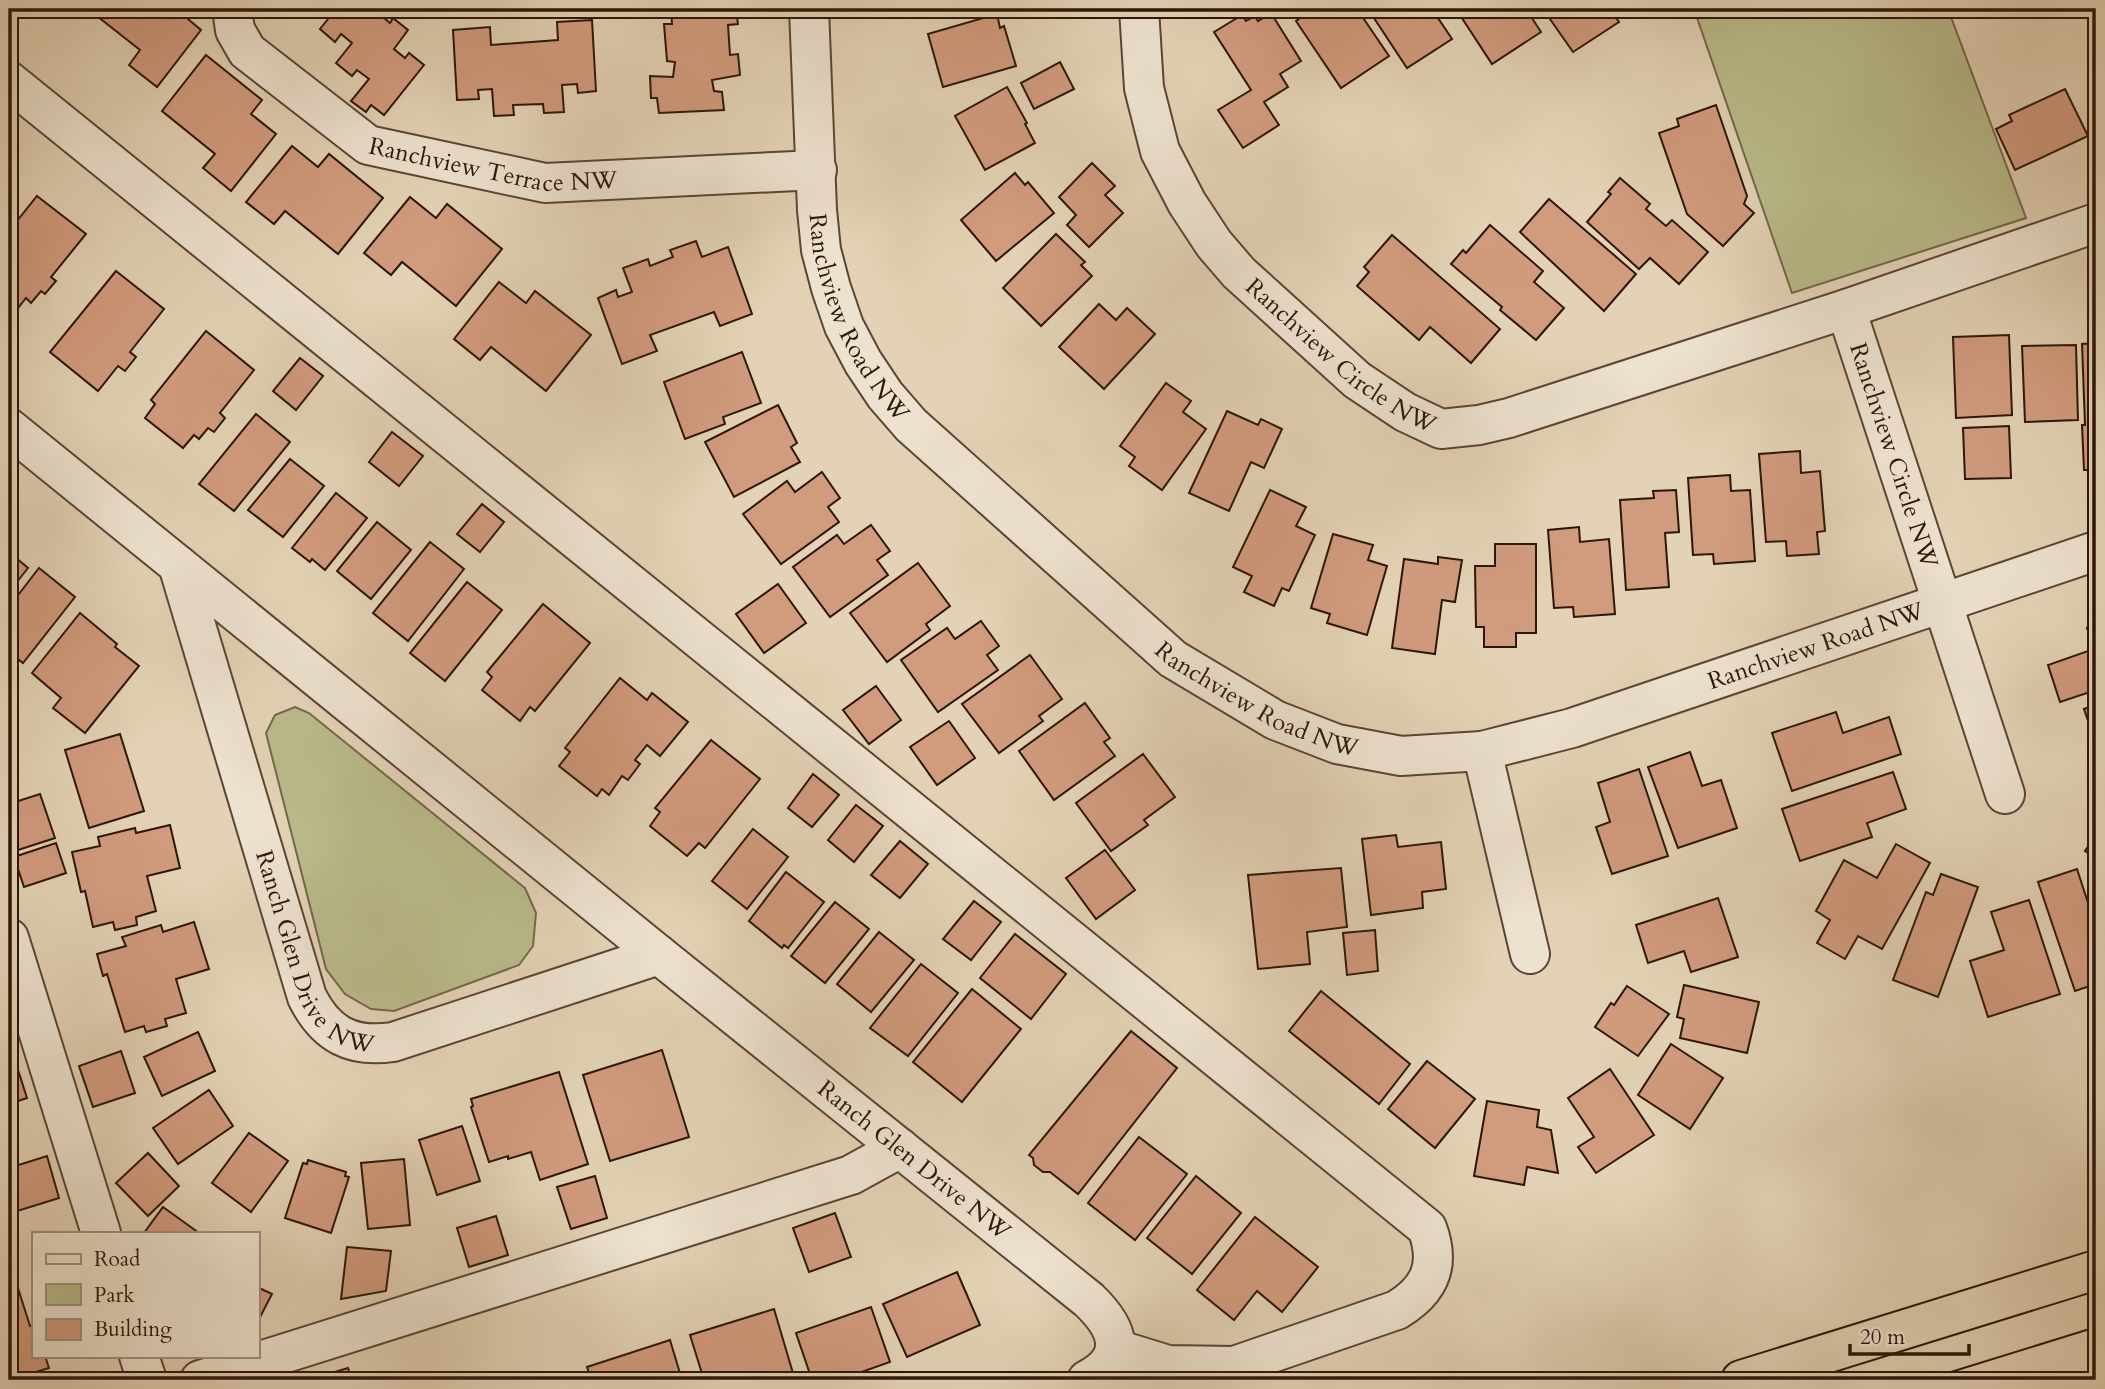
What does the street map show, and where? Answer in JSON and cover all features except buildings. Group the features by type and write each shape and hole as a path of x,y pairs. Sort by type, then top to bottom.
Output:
{"highway":[{"path":"1741,1380 2096,1270"}],"street":[{"name":"Ranchview Terrace NW","path":"232,9 235,30 247,51 368,145 545,183 817,170"},
{"name":"Ranchview Road NW","path":"809,9 821,250 844,326 863,362 885,395 911,425 1173,659 1275,720 1337,744 1401,756 1482,751 1572,728 2096,551"},
{"name":"Ranchview Circle NW","path":"1139,9 1144,88 1160,151 1187,203 1214,244 1238,273 1357,380 1405,412 1441,429 1479,425 1509,418 1846,309 2096,223"},
{"path":"9,81 1427,1228 1433,1244 1432,1273 1415,1300 1397,1310 1234,1366 1168,1365 1116,1349 1097,1375 1087,1380"},
{"name":"Ranchview Circle NW","path":"1846,309 2005,794"},
{"name":"Ranch Glen Drive NW","path":"9,428 1089,1300 1106,1317 1114,1331 1116,1349"},
{"name":"Ranch Glen Drive NW","path":"178,565 307,998 326,1025 339,1035 357,1042 393,1042 659,955"},
{"path":"1482,751 1530,954"},
{"path":"9,938 101,1232"},
{"path":"200,1380 851,1175 900,1148"},
{"path":"140,1358 147,1380"}],"green space":[{"path":"1694,9 1948,9 2026,218 1792,293"},
{"path":"295,707 309,713 525,888 536,913 533,946 519,965 394,1011 371,1009 345,994 326,969 266,733 275,715"}],"tram line":[{"path":"1925,1380 2096,1327"},
{"path":"2085,1380 2096,1377"}]}
